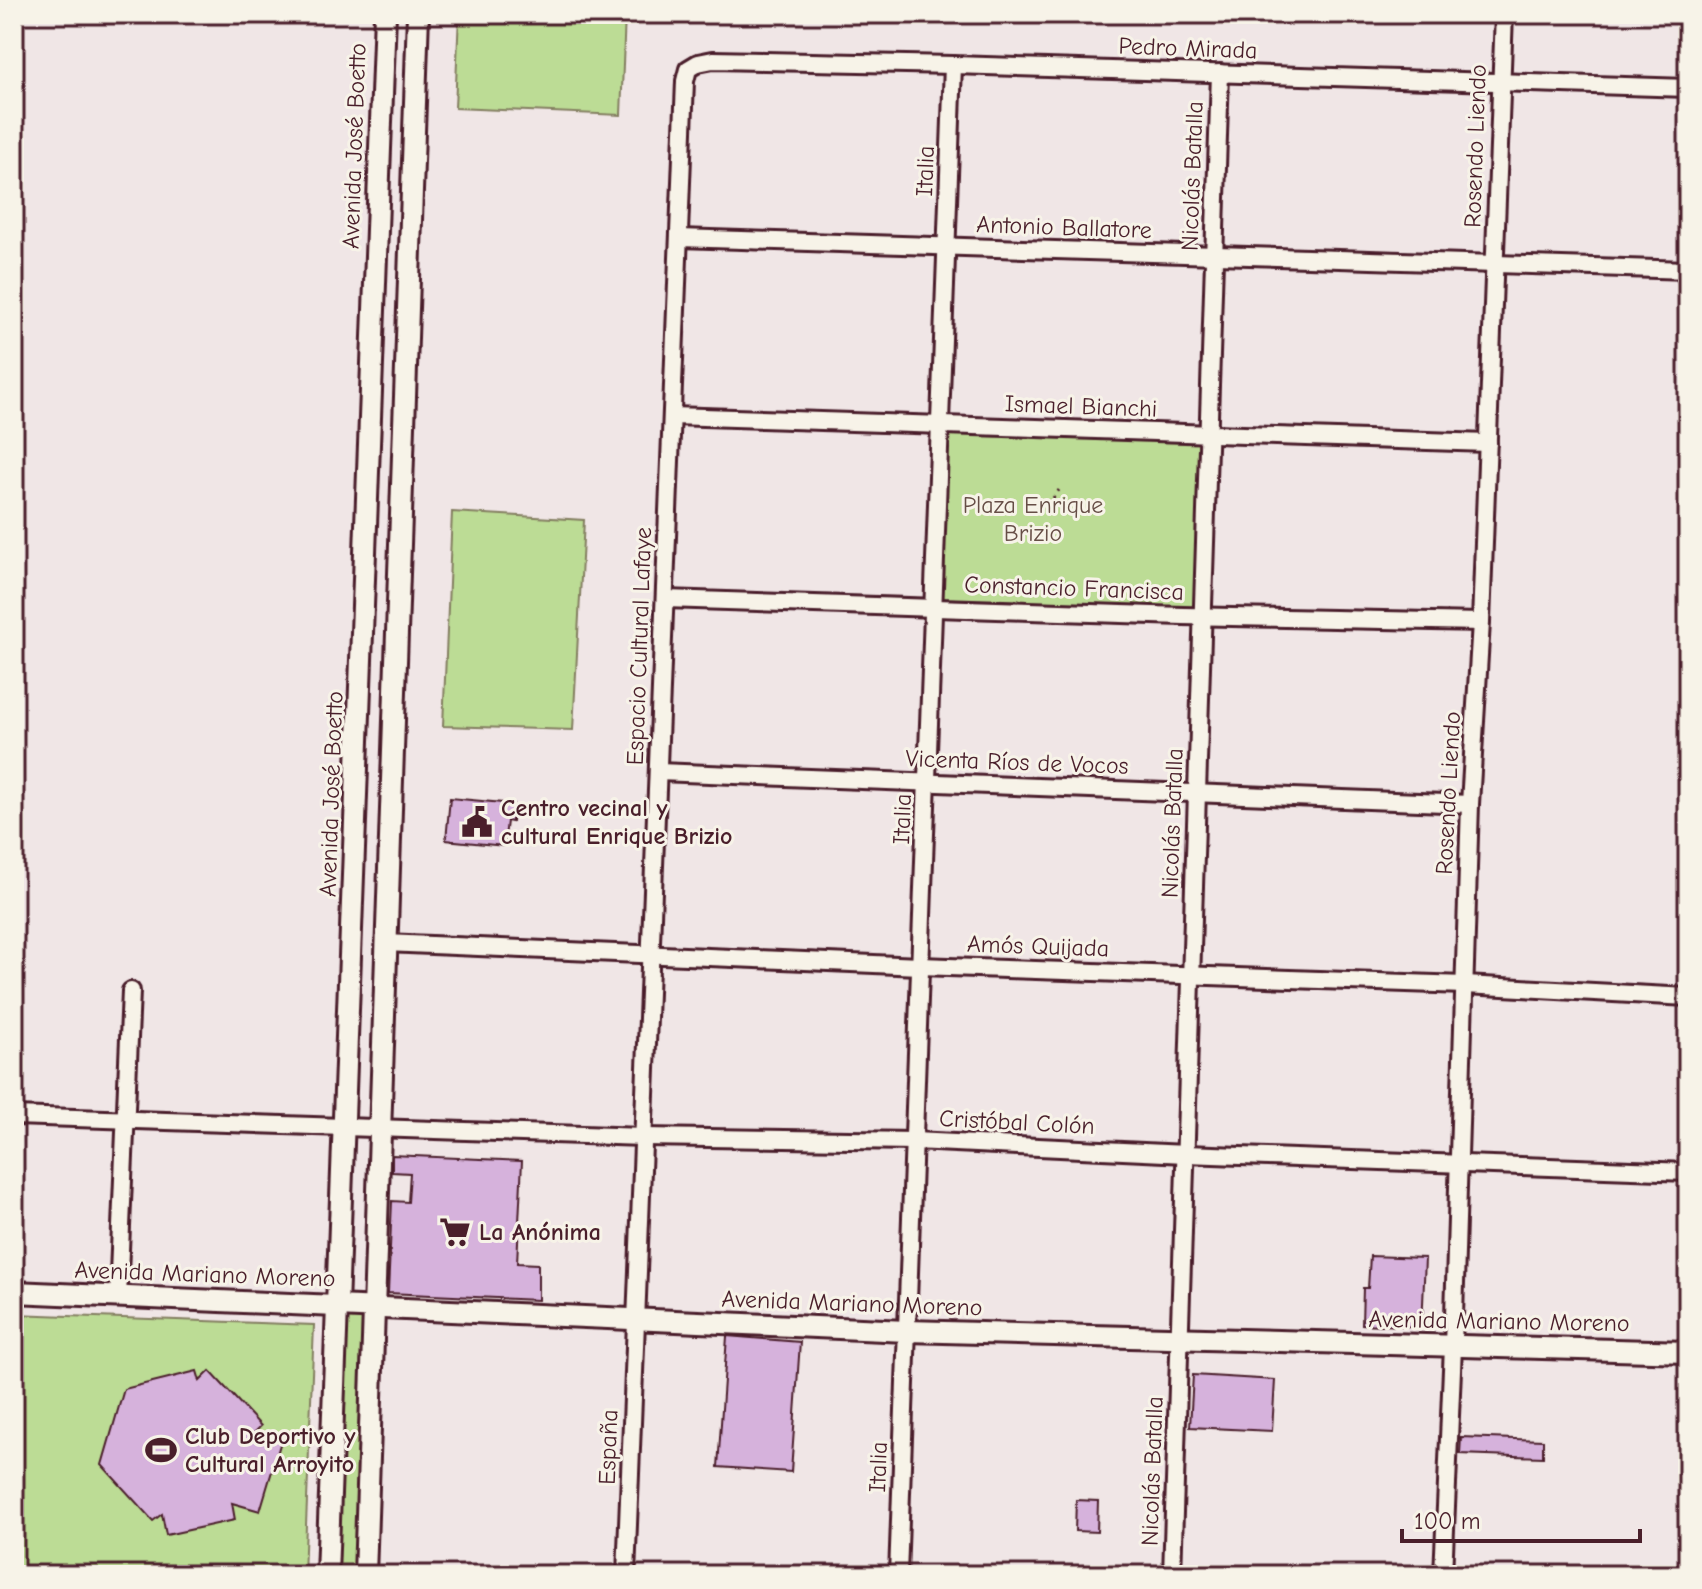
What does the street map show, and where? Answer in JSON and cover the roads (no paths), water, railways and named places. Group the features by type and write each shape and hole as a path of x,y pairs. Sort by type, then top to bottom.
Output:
{"main road":[{"name":"Avenida José Boetto","path":"327,1575 385,14"},
{"path":"365,1575 418,14"},
{"name":"Avenida Mariano Moreno","path":"14,1292 637,1322 1688,1352"}],"street":[{"name":"Rosendo Liendo","path":"1443,1575 1460,1164 1470,804 1481,622 1504,14"},
{"name":"Pedro Mirada","path":"688,69 713,60 1688,88"},
{"name":"Italia","path":"898,1575 953,65"},
{"name":"Espacio Cultural Lafaye","path":"637,1322 685,81 688,69"},
{"name":"Nicolás Batalla","path":"1172,1575 1220,73"},
{"name":"Antonio Ballatore","path":"679,238 1688,270"},
{"name":"Ismael Bianchi","path":"672,416 1488,443"},
{"name":"Constancio Francisca","path":"665,599 1481,622"},
{"name":"Vicenta Ríos de Vocos","path":"658,772 1470,804"},
{"name":"Amós Quijada","path":"385,943 1465,985 1688,997"},
{"path":"118,1297 131,991"},
{"name":"Cristóbal Colón","path":"14,1116 644,1137 914,1141 1688,1172"},
{"name":"España","path":"626,1575 637,1322"}],"place":[{"name":"Centro vecinal y cultural Enrique Brizio","path":"477,822"},
{"name":"La Anónima","path":"455,1232"},
{"name":"Club Deportivo y Cultural Arroyito","path":"161,1450"}],"park label":[{"name":"Plaza Enrique Brizio","path":"1033,519"}]}
